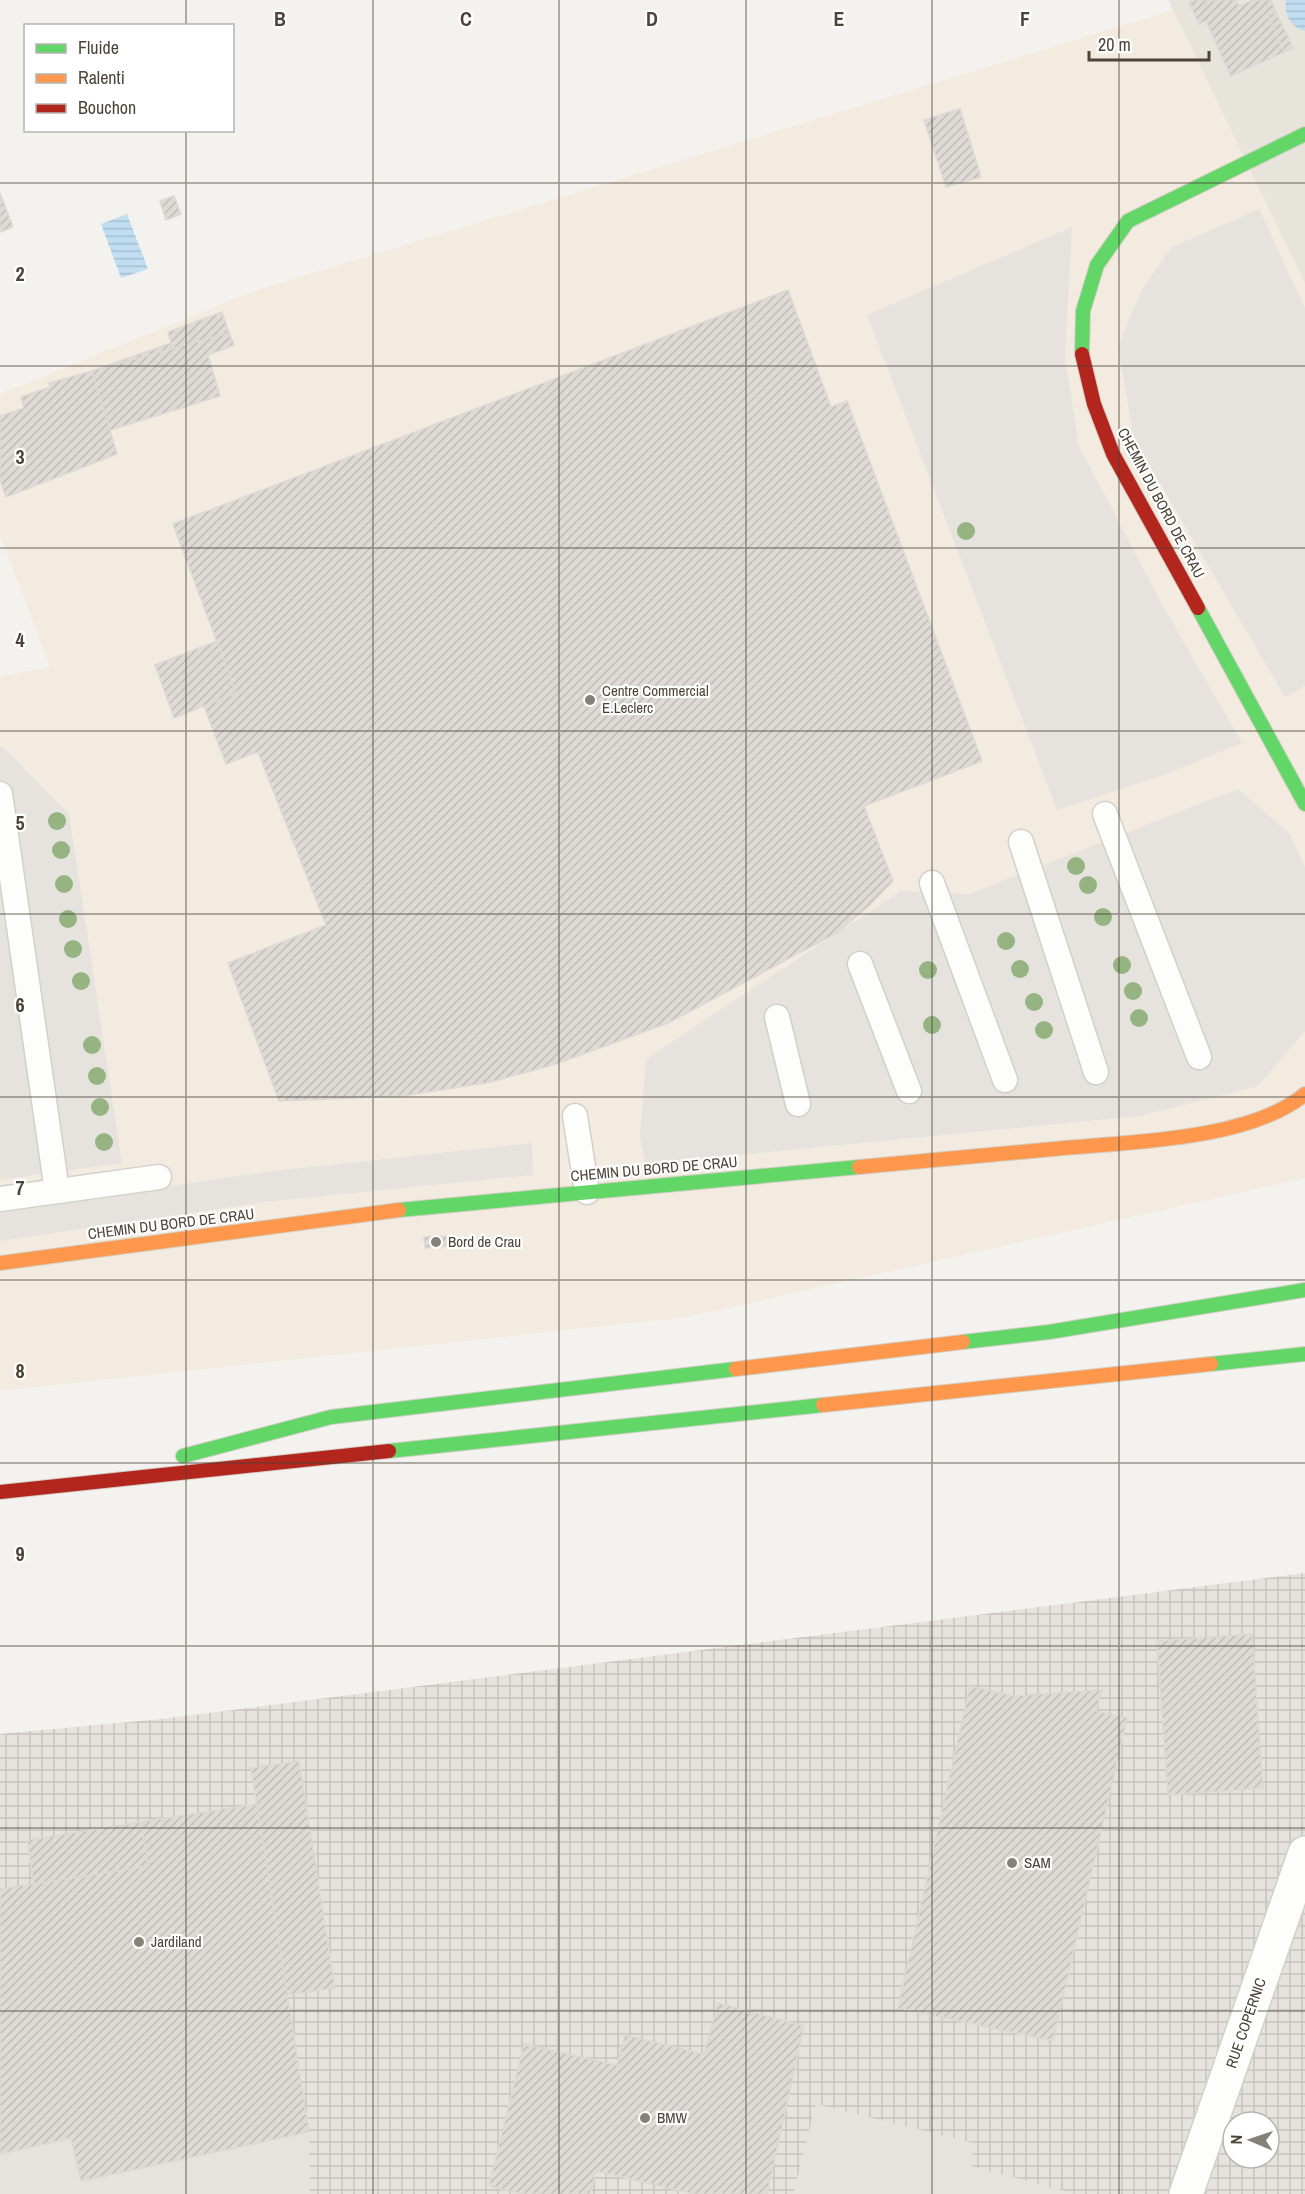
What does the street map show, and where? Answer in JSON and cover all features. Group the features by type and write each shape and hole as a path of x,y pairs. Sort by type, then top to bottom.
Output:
{"main road":[{"name":"CHEMIN DU BORD DE CRAU","path":"1305,134 1128,221 1097,265 1083,311 1082,354 1094,404 1113,454 1305,804"},
{"name":"CHEMIN DU BORD DE CRAU","path":"0,1263 431,1206 1180,1137 1244,1123 1297,1104 1305,1094"},
{"path":"84,1483 331,1416 1049,1332 1305,1290"},
{"path":"0,1492 1301,1355"}],"street":[{"name":"RUE COPERNIC","path":"1186,2194 1305,1853"}],"lane":[{"path":"0,794 57,1191"},
{"path":"1106,814 1199,1057"},
{"path":"1021,842 1096,1072"},
{"path":"932,883 1005,1080"},
{"path":"860,964 909,1091"},
{"path":"777,1017 798,1104"},
{"path":"575,1116 587,1192"},
{"path":"0,1199 159,1177"}],"shaded area":[{"path":"1168,0 1305,0 1305,284 1173,10"},
{"path":"1173,10 1305,284 1305,1178 688,1317 0,1391 0,676 50,667 0,535 0,394 251,292"},
{"path":"1259,209 1305,308 1305,686 1285,697 1134,439 1118,347 1142,289 1172,247"},
{"path":"1072,227 1065,356 1079,446 1163,606 1242,743 1164,775 1057,810 867,315"},
{"path":"2,746 69,814 122,1163 0,1180 0,747"},
{"path":"1238,789 1290,834 1305,867 1305,1031 1258,1086 1140,1116 645,1164 640,1134 646,1059 901,891 969,894"},
{"path":"532,1143 533,1175 264,1202 0,1241 0,1211 273,1171"},
{"path":"1305,1573 1305,2194 0,2194 0,1734 161,1719"},
{"path":"816,2104 974,2143 971,2166 1076,2194 793,2194"},
{"path":"309,2132 310,2194 0,2194 0,2154 71,2138 82,2181"}],"water":[{"path":"1286,0 1305,0 1305,31 1295,26 1289,19"},
{"path":"127,214 148,269 121,278 101,224"}],"building":[{"path":"1193,0 1236,0 1239,6 1253,0 1271,0 1276,12 1268,15 1284,52 1231,76 1206,21 1199,24 1189,2"},
{"path":"1276,12 1293,48 1284,52 1268,15"},
{"path":"960,109 981,177 946,187 924,120"},
{"path":"0,193 13,227 0,232"},
{"path":"174,196 181,214 166,220 160,201"},
{"name":"Centre Commercial E.Leclerc","path":"788,290 831,407 847,401 982,761 864,806 893,881 870,905 837,933 668,1023 553,1065 491,1082 403,1096 279,1101 228,963 326,925 258,752 226,764 204,706 236,693 173,524"},
{"path":"222,312 229,333 92,371 171,343 168,332"},
{"path":"229,333 234,345 208,355 220,396 110,430 92,371"},
{"path":"92,371 117,454 6,497 0,480 0,416 24,408 21,397 50,387 49,383"},
{"path":"217,641 236,693 174,718 155,665"},
{"name":"Bord de Crau","path":"448,1236 449,1246 425,1248 424,1237"},
{"path":"1252,1634 1263,1788 1168,1795 1157,1641"},
{"name":"SAM","path":"970,1686 1014,1696 1102,1690 1096,1711 1127,1718 1053,2041 898,2008"},
{"path":"299,1761 335,1988 287,1995 251,1768"},
{"name":"Jardiland","path":"257,1804 309,2132 81,2181 71,2138 0,2154 0,1889 148,1866 141,1822"},
{"path":"141,1822 148,1866 34,1884 27,1840"},
{"name":"BMW","path":"718,2003 804,2026 767,2194 694,2194 596,2171 590,2194 521,2194 489,2186 524,2044 617,2065 625,2035 704,2054"}],"traffic: fast":[{"path":"1082,354 1083,311 1097,265 1128,221 1305,134"},
{"path":"1198,608 1305,804"},
{"path":"399,1210 859,1167"},
{"path":"963,1342 1049,1332 1305,1290"},
{"path":"1211,1364 1305,1354"},
{"path":"183,1456 331,1417 736,1369"},
{"path":"389,1451 823,1405"}],"traffic: slow":[{"path":"859,1167 1185,1136 1252,1121 1281,1110 1305,1094"},
{"path":"0,1263 399,1210"},
{"path":"736,1369 963,1342"},
{"path":"823,1405 1211,1364"}],"traffic: jam":[{"path":"1082,354 1094,404 1113,454 1198,608"},
{"path":"0,1492 389,1451"}],"place":[{"name":"Centre Commercial E.Leclerc","path":"590,700"},
{"name":"Bord de Crau","path":"436,1242"},
{"name":"SAM","path":"1012,1863"},
{"name":"Jardiland","path":"139,1942"},
{"name":"BMW","path":"645,2118"}]}
